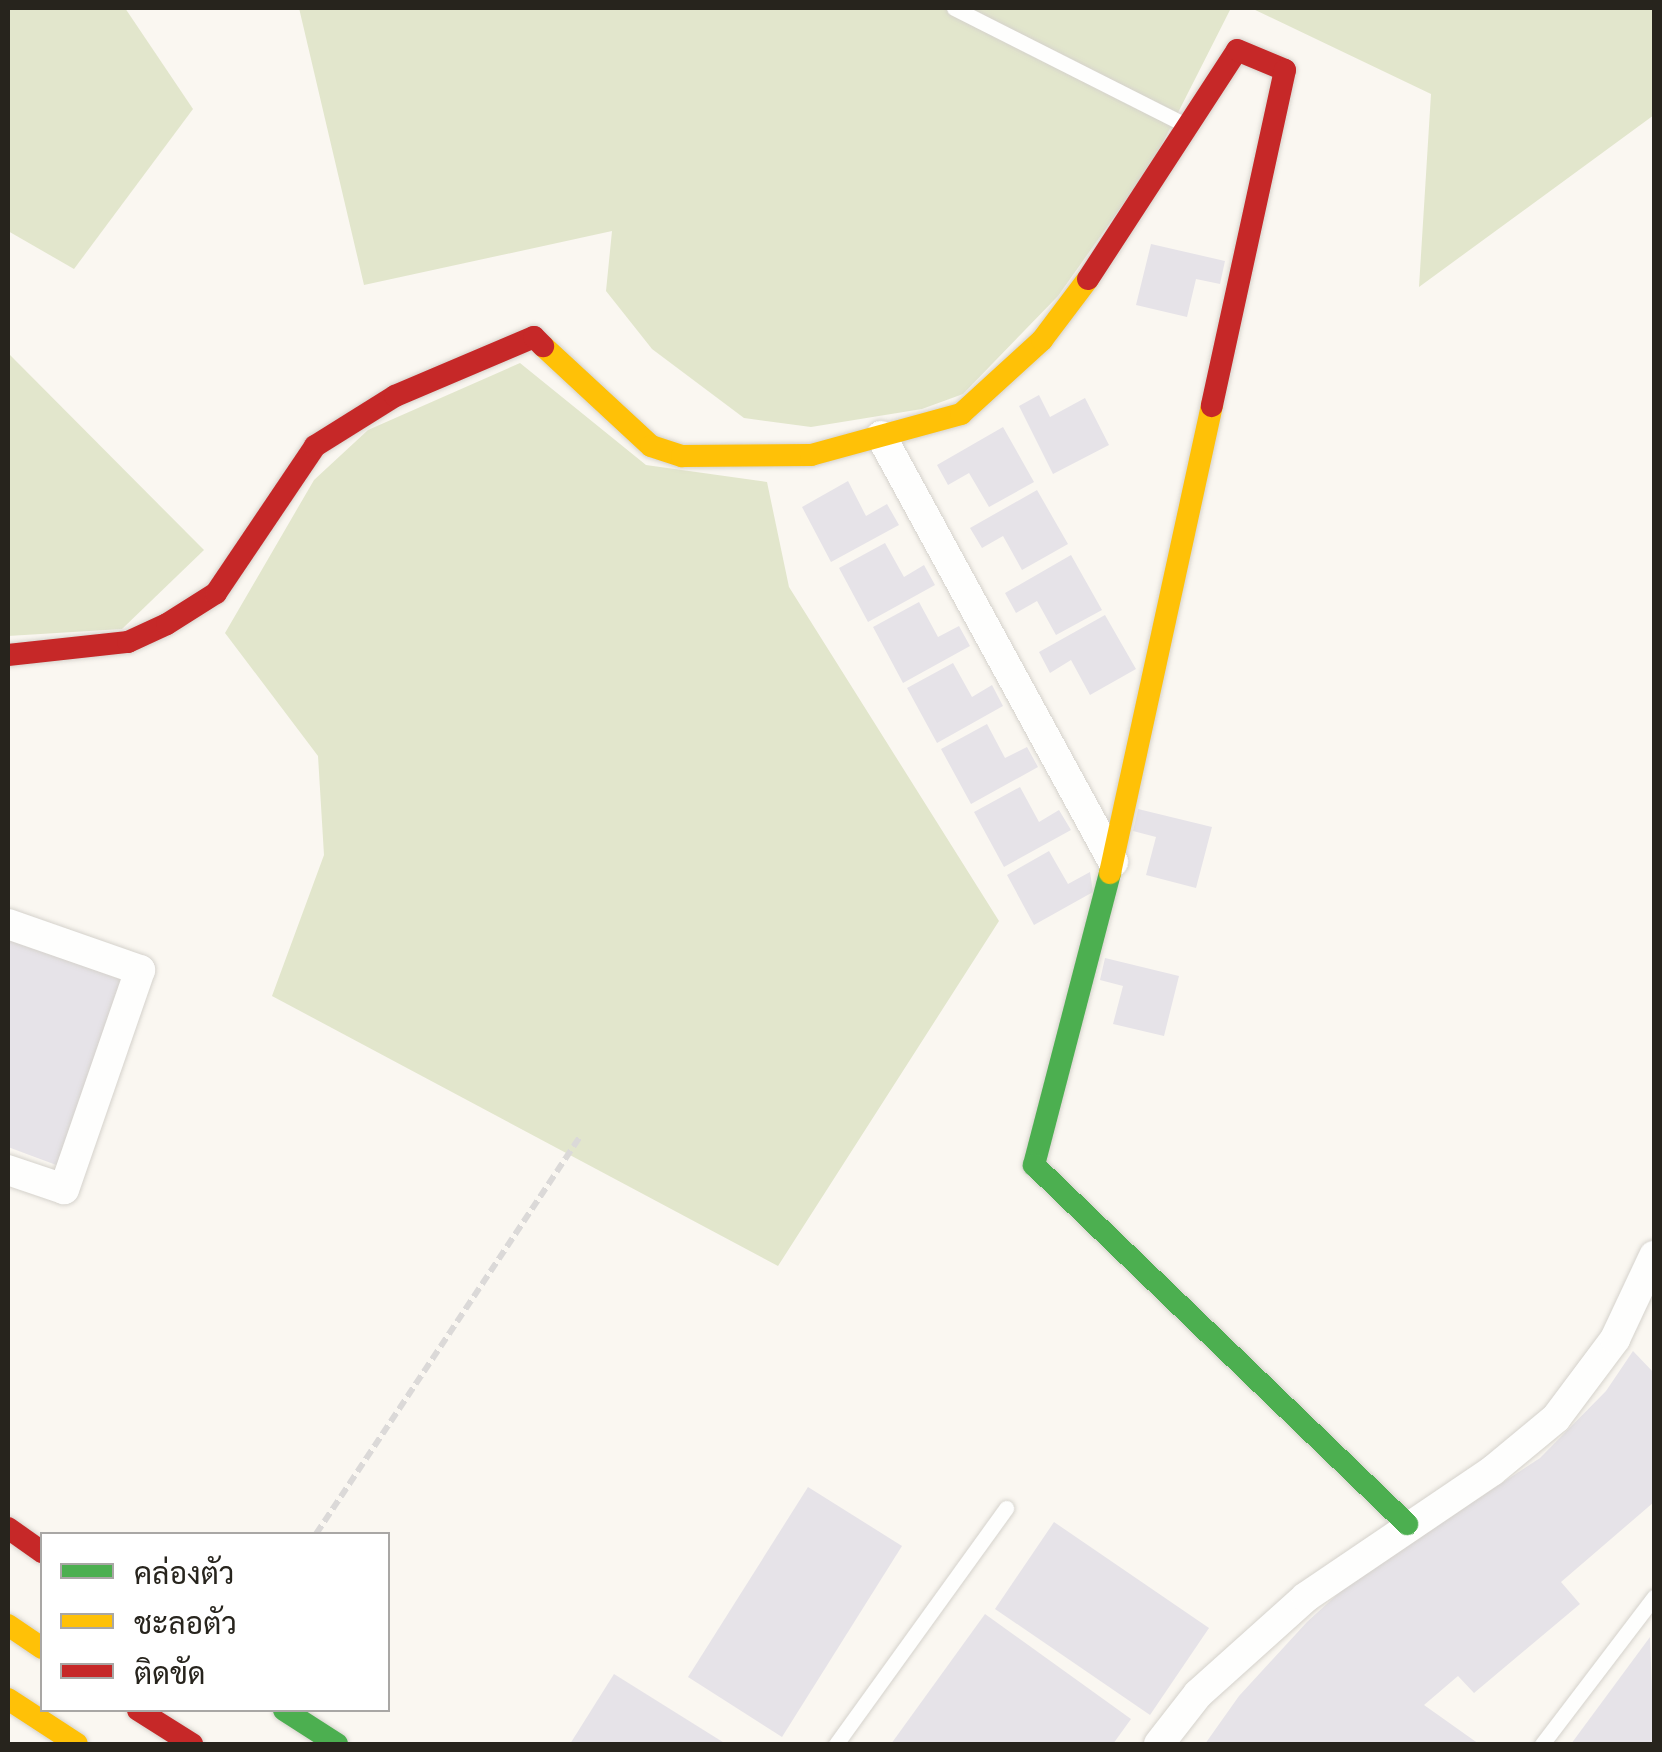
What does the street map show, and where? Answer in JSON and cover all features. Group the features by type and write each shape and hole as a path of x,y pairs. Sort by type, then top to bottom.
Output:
{"main road":[{"path":"8,655 128,642 168,624 216,593 315,446 395,396 534,336 651,446 682,456 810,455 961,414 1042,340 1190,127 1237,50 1285,70 1112,862 1034,1164 1407,1524"},
{"path":"8,1528 40,1551"},
{"path":"8,1625 40,1647"},
{"path":"17,1705 77,1744"},
{"path":"141,1712 192,1744"},
{"path":"287,1712 337,1744"}],"street":[{"path":"881,436 1112,862"},
{"path":"8,924 140,970 64,1190 8,1170"},
{"path":"1159,1744 1198,1694 1306,1597 1407,1524 1492,1472 1556,1418 1615,1339 1654,1256"}],"lane":[{"path":"954,8 1190,127"},
{"path":"836,1744 1006,1508"},
{"path":"1542,1744 1654,1597"}],"path":[{"path":"317,1532 580,1137"}],"green space":[{"path":"8,8 125,8 193,109 74,269 8,231"},
{"path":"299,8 1231,8 1153,162 1058,296 963,394 922,409 811,427 744,418 652,349 606,291 612,231 364,285"},
{"path":"1251,8 1654,8 1654,115 1419,287 1431,94"},
{"path":"8,353 204,550 122,629 8,636"},
{"path":"520,363 646,465 767,482 789,587 999,921 778,1266 272,996 324,855 318,756 225,633 314,480 368,430"}],"building":[{"path":"1151,244 1225,261 1220,284 1196,279 1187,317 1136,305"},
{"path":"1039,395 1050,417 1085,398 1109,445 1053,474 1019,406"},
{"path":"1003,427 1034,482 989,507 969,473 948,485 937,465"},
{"path":"848,481 866,516 887,504 899,525 831,562 802,507"},
{"path":"1037,490 1068,544 1022,570 1003,536 982,548 970,528"},
{"path":"885,543 904,577 924,565 935,585 868,622 839,568"},
{"path":"1071,555 1102,610 1056,635 1037,601 1016,613 1005,593"},
{"path":"919,602 938,637 959,626 970,646 903,683 873,627"},
{"path":"1105,615 1136,669 1090,695 1071,660 1050,673 1039,652"},
{"path":"953,663 972,697 992,685 1003,706 937,743 907,688"},
{"path":"987,724 1005,758 1027,747 1038,767 971,804 941,749"},
{"path":"1020,787 1039,822 1059,810 1071,830 1004,867 974,812"},
{"path":"1138,809 1212,827 1196,888 1146,875 1156,837 1133,831"},
{"path":"1049,851 1068,884 1090,872 1093,892 1034,925 1007,875"},
{"path":"8,937 126,979 67,1169 8,1147"},
{"path":"1105,958 1179,976 1164,1036 1113,1024 1123,986 1100,980"},
{"path":"1633,1351 1654,1373 1654,1502 1561,1582 1580,1604 1474,1693 1458,1676 1424,1705 1479,1744 1205,1744 1239,1696 1307,1622 1352,1581 1540,1458 1606,1391"},
{"path":"808,1487 902,1546 782,1737 688,1677"},
{"path":"1054,1522 1209,1628 1150,1715 995,1609"},
{"path":"985,1614 1131,1719 1113,1744 891,1744"},
{"path":"1650,1637 1654,1744 1571,1744"},
{"path":"614,1674 726,1744 570,1744"}],"traffic: fast":[{"path":"1110,873 1034,1165 1407,1524"},
{"path":"287,1712 337,1744"}],"traffic: slow":[{"path":"543,346 651,446 682,456 811,455 961,414 1042,340 1088,279"},
{"path":"1110,873 1212,406"},
{"path":"8,1625 40,1647"},
{"path":"8,1699 77,1744"}],"traffic: jam":[{"path":"1088,279 1237,50 1285,70 1212,406"},
{"path":"8,655 128,642 167,624 216,593 315,446 395,396 534,337 543,346"},
{"path":"8,1528 40,1551"},
{"path":"141,1712 192,1744"}]}
